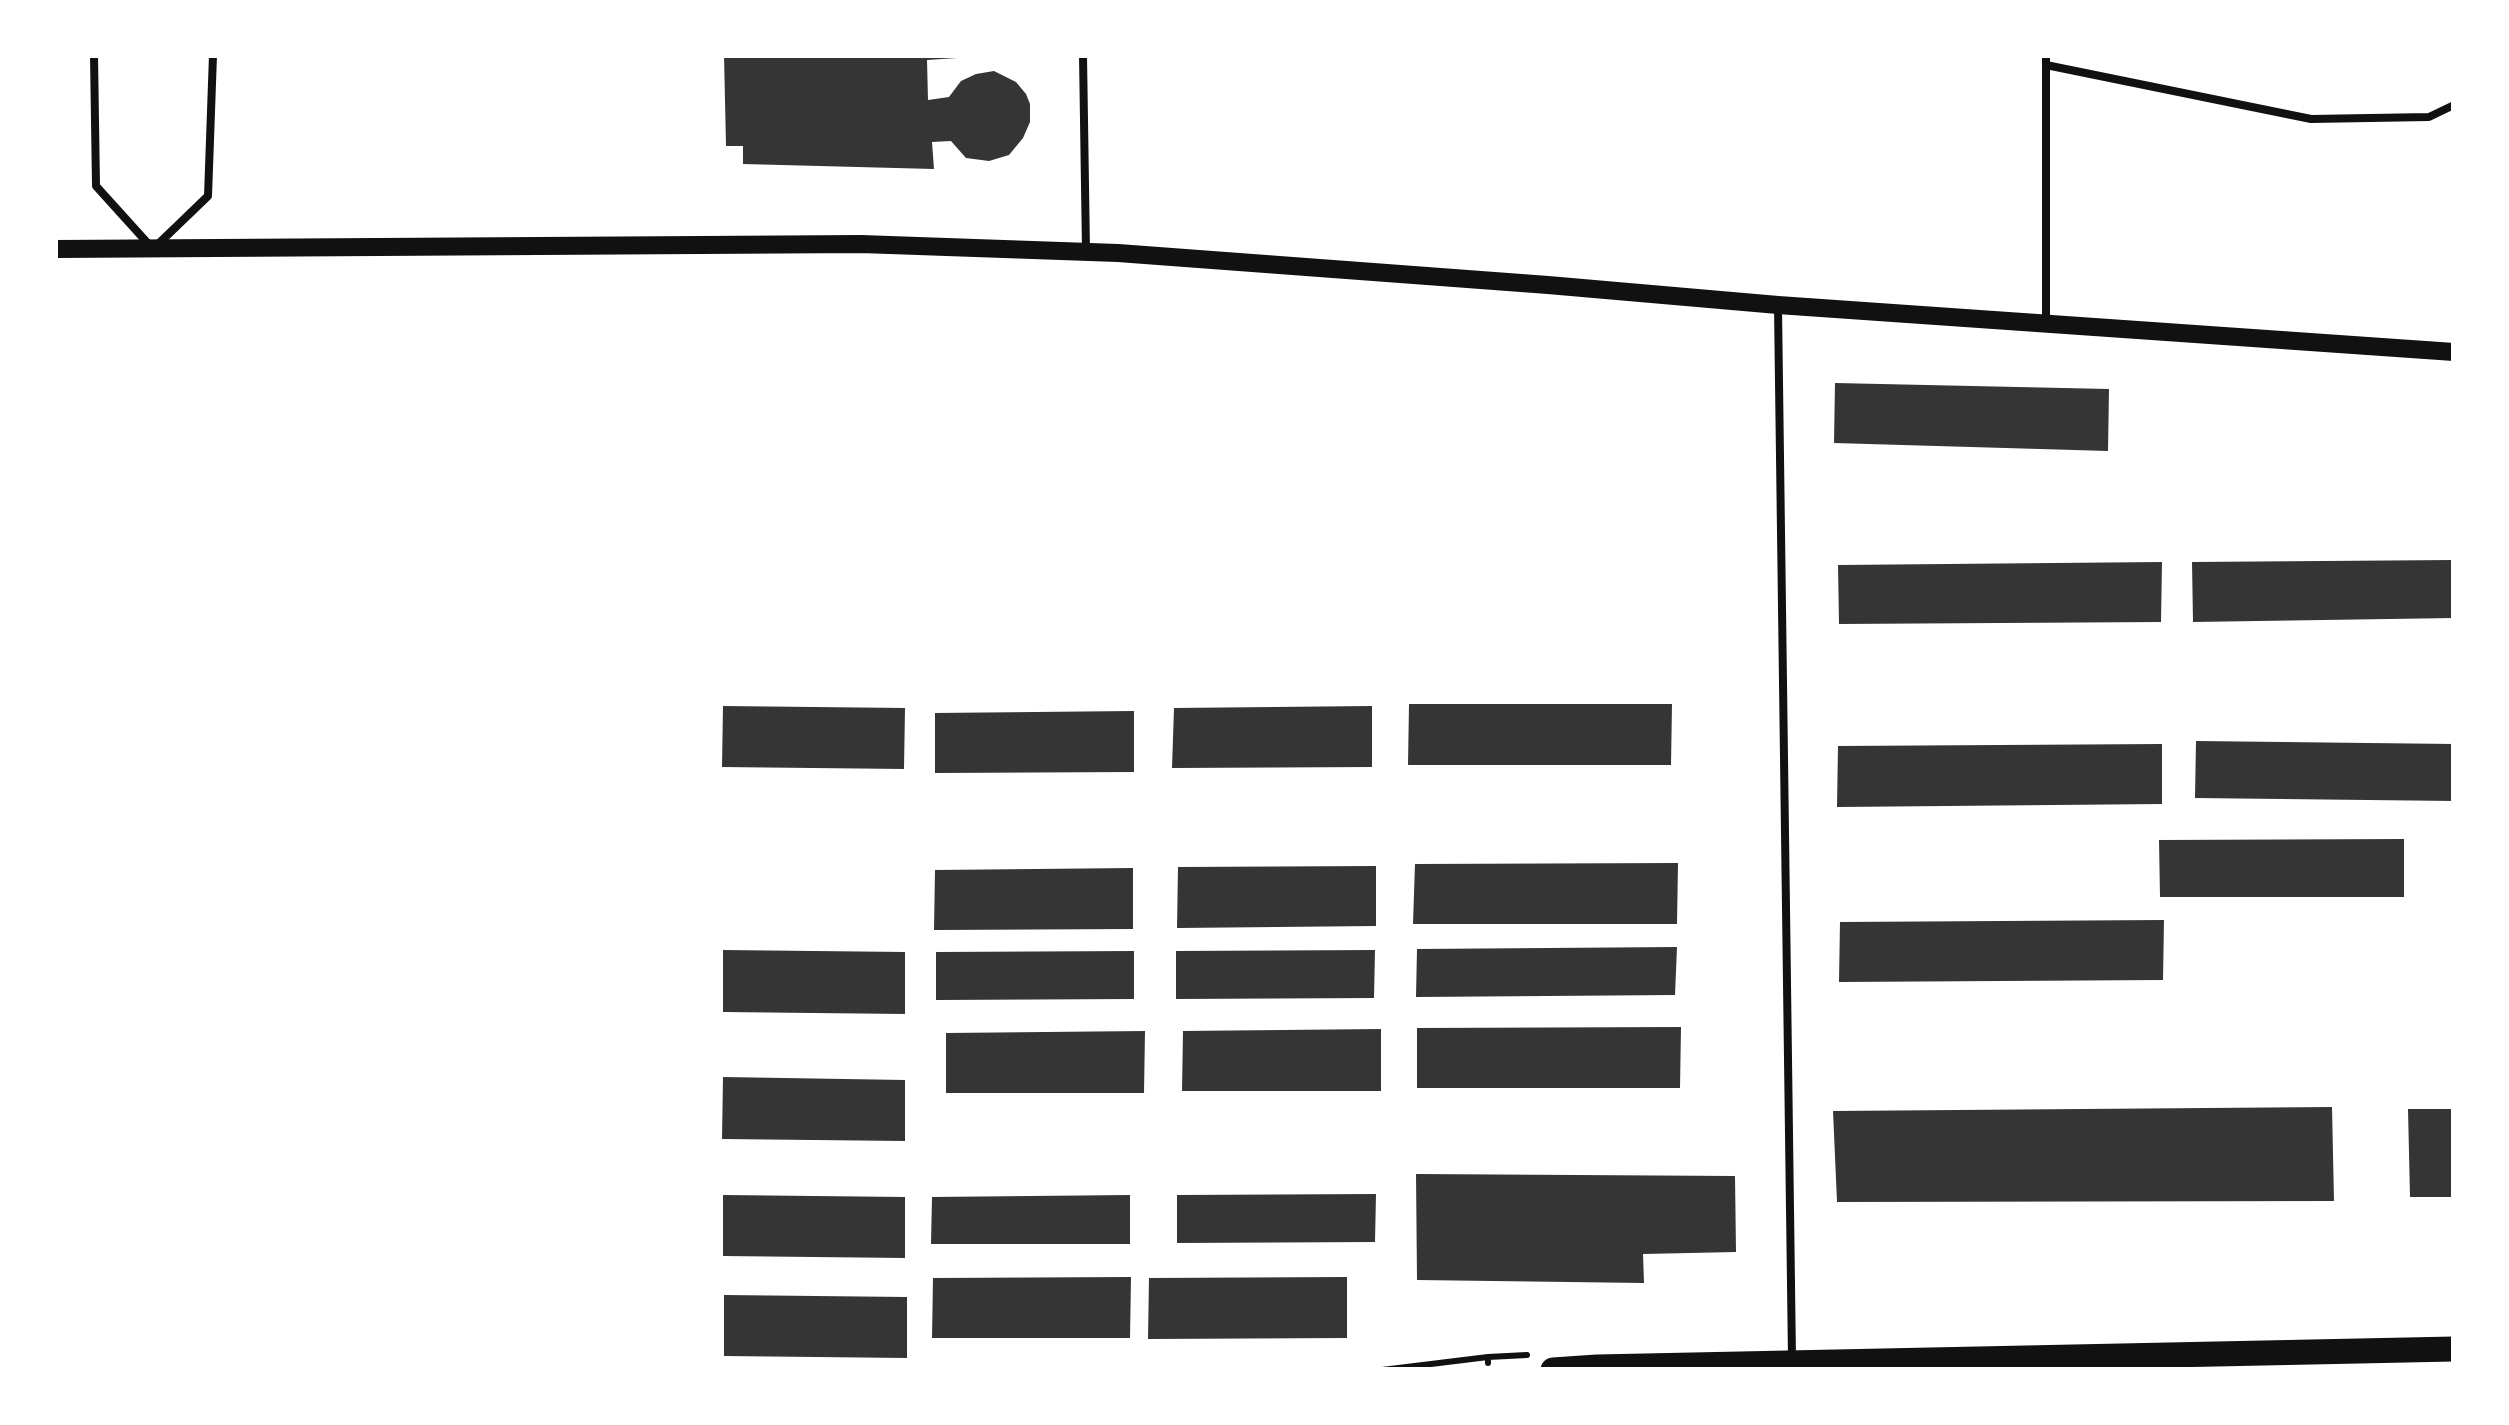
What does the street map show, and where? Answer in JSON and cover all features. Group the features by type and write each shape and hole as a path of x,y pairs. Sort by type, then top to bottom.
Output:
{"main road":[{"path":"1553,1370 2454,1349"}],"street":[{"path":"55,248 861,244 1086,252 2454,352"}],"lane":[{"path":"94,55 96,186 153,248 208,196 213,55"},
{"path":"1083,55 1086,252"},
{"path":"2046,324 2046,60 2311,119 2429,117 2454,104"},
{"path":"1778,305 1792,1362"}],"path":[{"path":"1382,1370 1488,1356"}],"building":[{"path":"724,55 957,55 927,60 928,100 949,97 961,81 994,71 1016,82 1026,94 1030,122 1009,155 989,161 966,158 951,141 932,142 934,169 743,164 743,146 726,146"},
{"path":"1835,383 2109,389 2108,451 1834,443"},
{"path":"2454,560 2454,618 2193,622 2192,562"},
{"path":"2162,562 2161,622 1839,624 1838,565"},
{"path":"1409,704 1672,704 1671,765 1408,765"},
{"path":"723,706 905,708 904,769 722,767"},
{"path":"1372,706 1372,767 1172,768 1174,708"},
{"path":"1134,711 1134,772 935,773 935,713"},
{"path":"2196,741 2454,744 2454,801 2195,798"},
{"path":"2162,744 2162,804 1837,807 1838,746"},
{"path":"2404,839 2404,897 2160,897 2159,840"},
{"path":"1678,863 1677,924 1413,924 1415,864"},
{"path":"1376,866 1376,926 1177,928 1178,867"},
{"path":"1133,868 1133,929 934,930 935,870"},
{"path":"2164,920 2163,980 1839,982 1840,922"},
{"path":"1677,947 1675,995 1416,997 1417,949"},
{"path":"723,950 905,952 905,1014 723,1012"},
{"path":"1375,950 1374,998 1176,999 1176,951"},
{"path":"1134,951 1134,999 936,1000 936,952"},
{"path":"1681,1027 1680,1088 1417,1088 1417,1028"},
{"path":"1381,1029 1381,1091 1182,1091 1183,1031"},
{"path":"1145,1031 1144,1093 946,1093 946,1033"},
{"path":"723,1077 905,1080 905,1141 722,1139"},
{"path":"2332,1107 2334,1201 1837,1202 1833,1111"},
{"path":"2408,1109 2454,1109 2454,1197 2410,1197"},
{"path":"1416,1174 1735,1176 1736,1252 1643,1254 1644,1283 1417,1280"},
{"path":"1376,1194 1375,1242 1177,1243 1177,1195"},
{"path":"723,1195 905,1197 905,1258 723,1256"},
{"path":"1130,1195 1130,1244 931,1244 932,1197"},
{"path":"1131,1277 1130,1338 932,1338 933,1278"},
{"path":"1347,1277 1347,1338 1148,1339 1149,1278"},
{"path":"724,1295 907,1297 907,1358 724,1356"}]}
